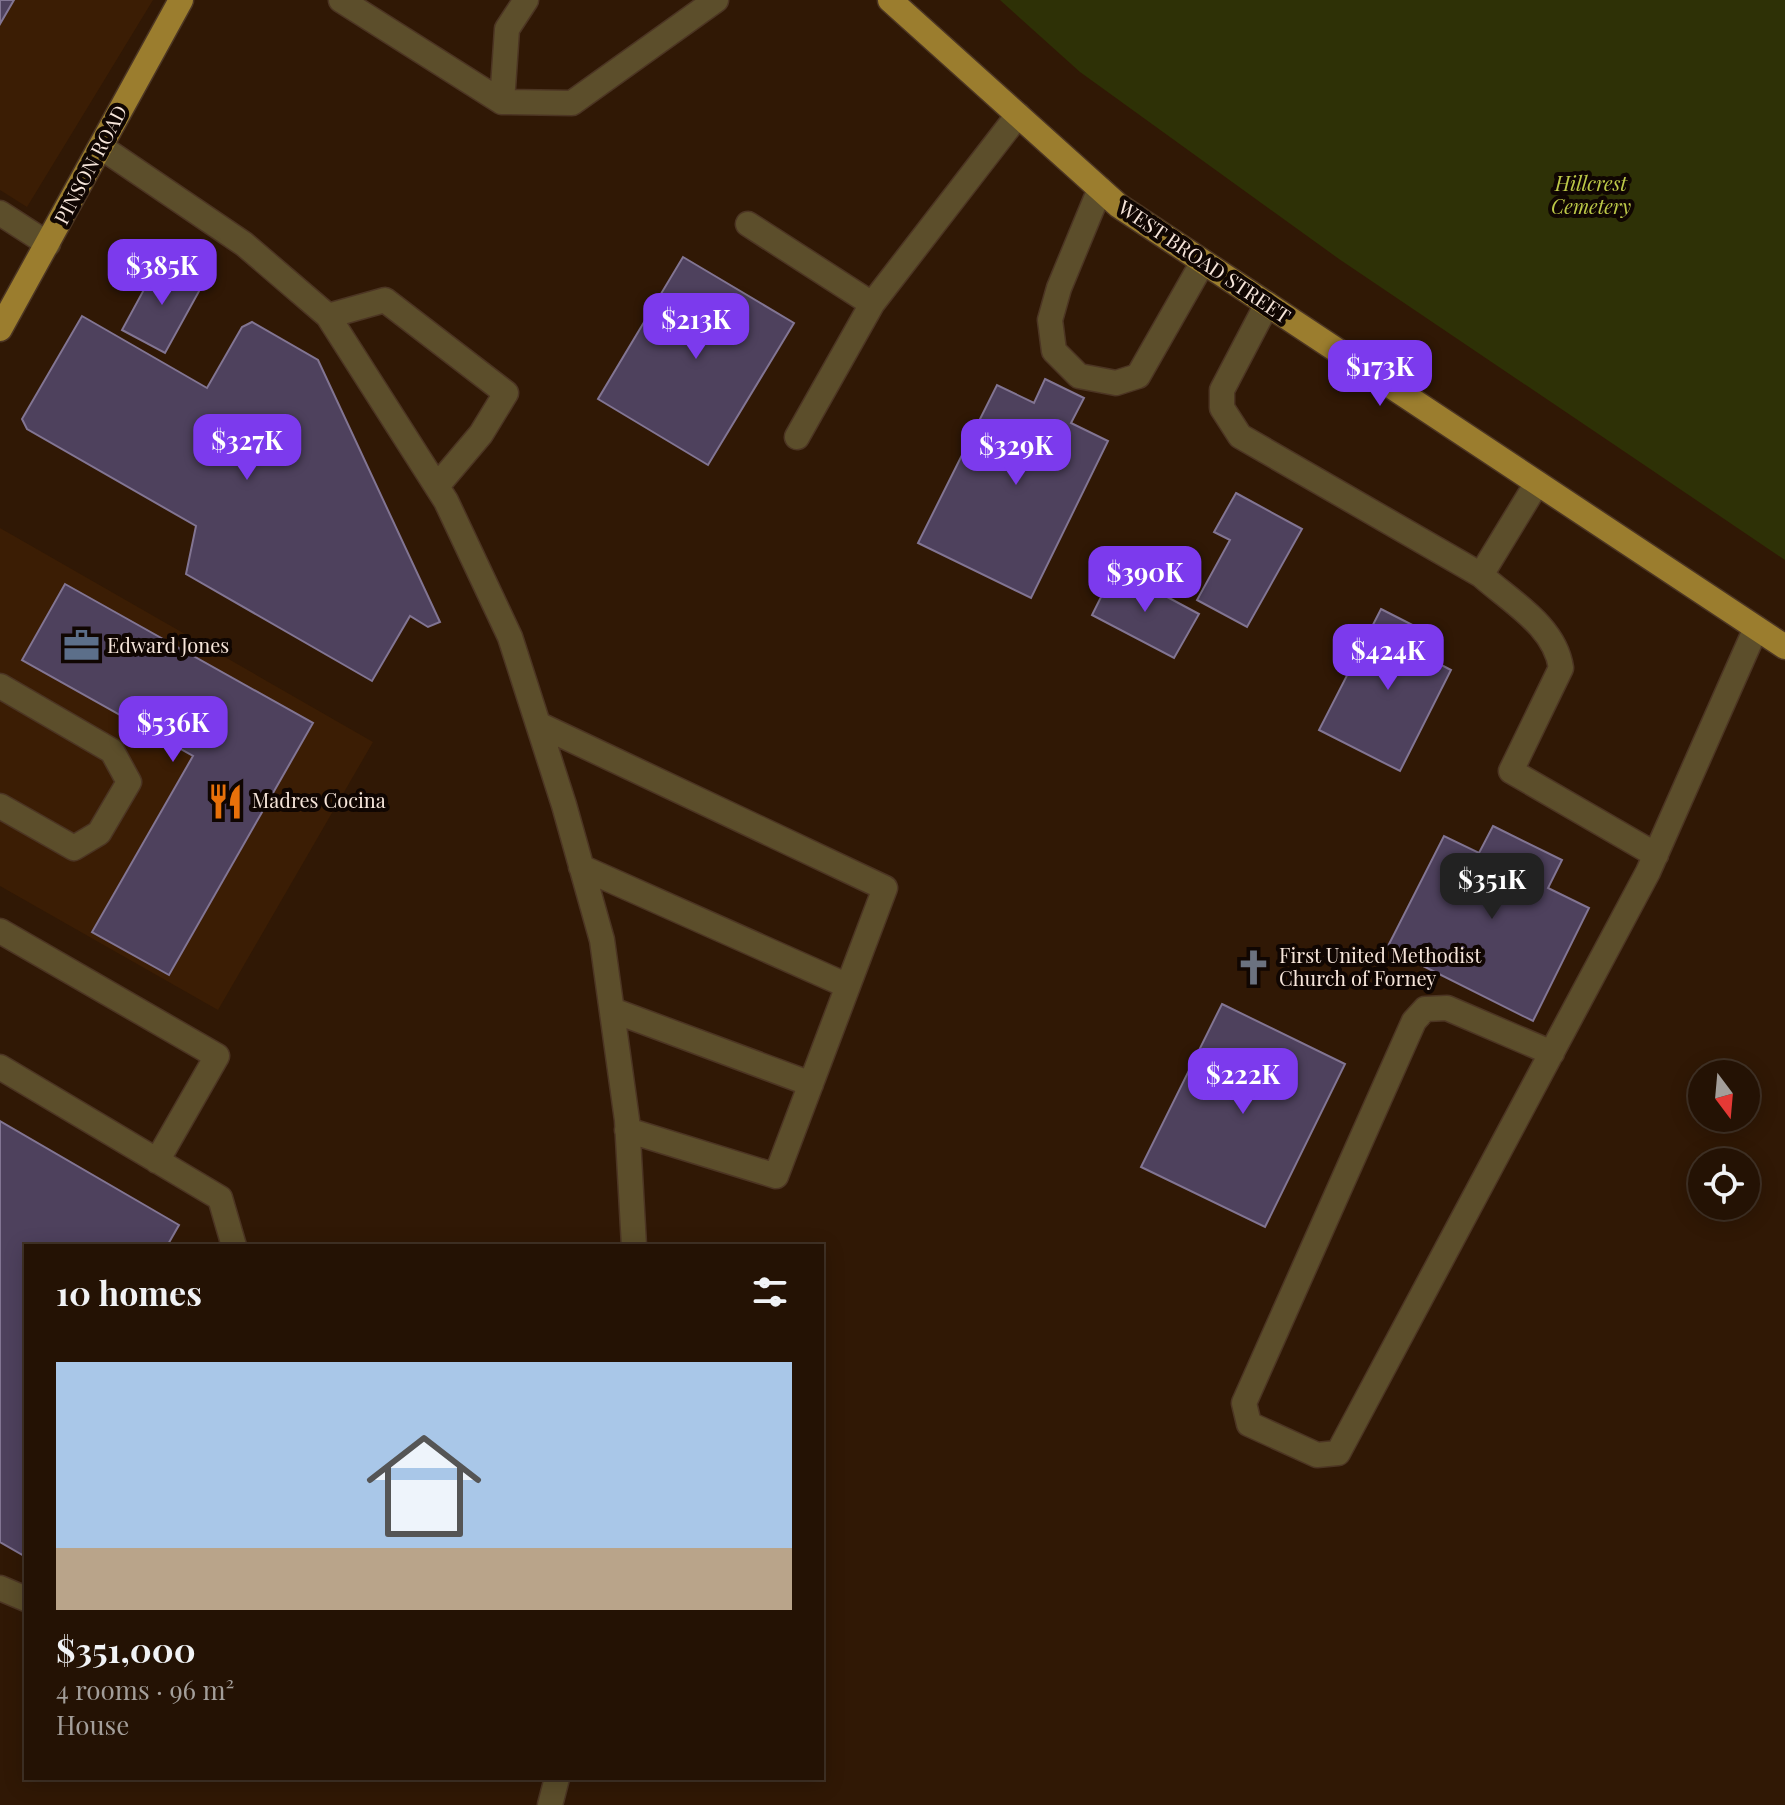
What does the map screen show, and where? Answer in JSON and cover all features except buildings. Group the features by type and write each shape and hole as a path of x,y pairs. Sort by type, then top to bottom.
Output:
{"main road":[{"name":"PINSON ROAD","path":"0,329 181,0"},
{"name":"WEST BROAD STREET","path":"890,0 1119,206 1785,647"}],"street":[{"path":"341,0 502,102 572,103 716,0"},
{"path":"502,102 507,29 526,0"},
{"path":"797,437 872,304 1018,115"},
{"path":"101,147 244,244 328,316 437,486 510,637 602,940 627,1130 634,1244"},
{"path":"1100,189 1059,288 1050,320 1054,351 1079,376 1116,383 1138,376 1203,262"},
{"path":"0,213 48,244"},
{"path":"748,224 872,304"},
{"path":"328,316 385,300 506,393 481,434 437,486"},
{"path":"1267,304 1222,390 1222,408 1240,436 1481,575 1541,625 1558,652 1561,668 1511,771 1656,855"},
{"path":"1481,575 1537,483"},
{"path":"1552,1053 1447,1008 1425,1009 1414,1021 1244,1403 1249,1424 1317,1455 1338,1453 1552,1053 1656,855 1756,628"},
{"path":"0,686 112,751 129,782 99,833 74,848 0,806"},
{"path":"538,724 885,888 776,1176 627,1130"},
{"path":"581,867 848,986"},
{"path":"0,931 217,1056 157,1161"},
{"path":"612,1010 811,1084"},
{"path":"0,1067 220,1198 233,1244"},
{"path":"0,1588 24,1598"},
{"path":"550,1805 556,1780"}],"shaded area":[{"path":"0,0 153,0 27,207 0,190"},
{"path":"0,528 373,742 218,1010 0,886"}],"green space":[{"name":"Hillcrest Cemetery","path":"1000,0 1785,0 1785,560 1339,259 1080,72"}],"place":[{"name":"Edward Jones","path":"81,646"},
{"name":"Madres Cocina","path":"226,801"},
{"name":"First United Methodist Church of Forney","path":"1253,968"}]}
